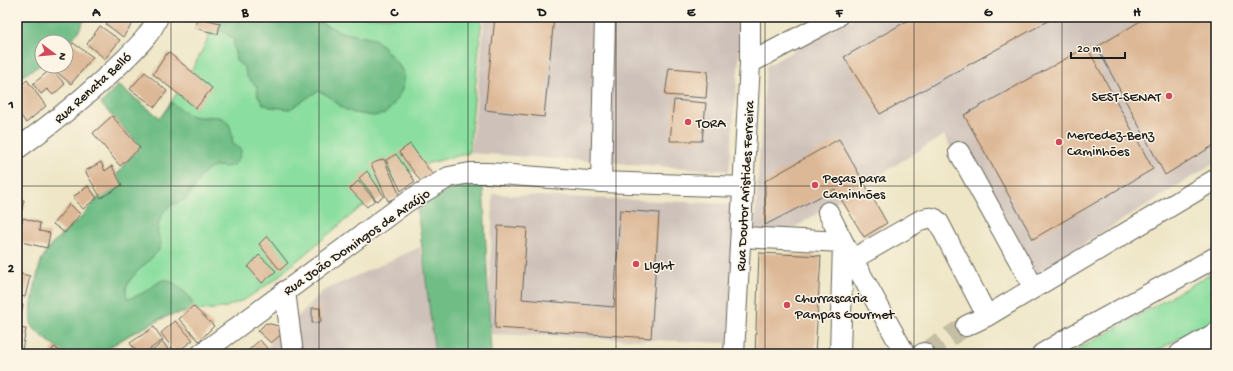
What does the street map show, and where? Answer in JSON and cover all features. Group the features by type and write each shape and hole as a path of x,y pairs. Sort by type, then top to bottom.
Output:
{"highway":[{"path":"1181,354 1216,334"}],"street":[{"name":"Rua Renata Belló","path":"17,150 103,81 147,38 158,17"},
{"path":"601,182 605,17"},
{"name":"Rua Doutor Aristides Ferreira","path":"734,354 750,63 750,17"},
{"path":"750,63 837,17"},
{"path":"959,152 1034,288"},
{"name":"Rua João Domingos de Araújo","path":"201,354 408,201 450,177 470,173 488,173 601,182 743,187"},
{"path":"966,326 987,316 1216,179"},
{"path":"828,212 853,259 917,354"},
{"path":"853,259 921,220 933,217 939,223 987,316"},
{"path":"741,238 843,242"},
{"path":"840,354 843,242"},
{"path":"1042,354 1216,257"},
{"path":"285,291 293,354"}],"shaded area":[{"path":"485,17 741,17 741,37 729,171 471,153"},
{"path":"856,17 1216,17 1216,162 1024,281 944,135 784,234 754,233 766,66"},
{"name":"LIght","path":"493,194 735,204 729,343 488,334"},
{"path":"420,247 438,354 260,354 323,291"}],"green space":[{"path":"17,17 86,17 74,36 74,34 34,34 34,69 17,79"},
{"path":"216,17 482,17 469,153 429,163 403,176 355,212 274,280 246,299 224,308 170,315 131,334 98,354 66,354 42,336 32,325 32,303 40,264 51,246 99,198 140,145 101,104 118,85 160,118 199,57"},
{"path":"216,17 308,17 341,32 374,39 382,45 404,74 402,90 391,108 384,114 373,116 354,113 344,109 327,95 318,91 290,109 270,107 263,104 258,96 257,87 247,77 244,67 236,61 233,38 213,26"},
{"path":"118,85 160,118 172,102 180,110 190,115 198,117 222,118 229,125 233,144 241,149 241,153 237,162 232,166 216,166 205,172 188,196 164,211 158,225 158,235 161,247 130,280 127,286 126,292 128,299 141,294 160,281 170,281 190,297 193,311 170,315 158,320 98,354 66,354 42,336 32,325 31,312 36,281 40,264 46,252 91,206 140,145 101,104"},
{"path":"483,182 491,354 435,354 417,207 448,190 465,184"},
{"path":"1216,271 1216,318 1151,354 1070,354"}],"building":[{"path":"110,17 137,17 123,37 106,24"},
{"path":"197,17 220,23 218,34 195,28"},
{"path":"495,17 554,17 544,117 485,110"},
{"path":"914,17 1055,17 880,114 844,57"},
{"name":"SEST-SENAT","path":"1147,17 1216,17 1216,144 1165,175 1097,47"},
{"path":"100,26 120,40 105,59 87,44"},
{"path":"74,44 93,57 71,84 59,74 74,74"},
{"name":"Mercedez-Benz Caminhões","path":"1087,47 1153,169 1033,239 964,115"},
{"path":"168,52 212,88 196,108 153,74"},
{"name":"TORA","path":"669,68 708,71 706,98 665,95"},
{"path":"145,72 167,91 155,107 130,89"},
{"path":"45,74 56,74 65,84 53,95 47,89 41,94 33,84"},
{"path":"27,80 46,106 26,123 17,110 17,89"},
{"name":"TORA","path":"674,100 706,103 702,141 670,141"},
{"path":"112,116 140,148 120,166 93,133"},
{"name":"Peças para Caminhões","path":"839,139 887,223 864,237 835,189 765,225 765,181"},
{"path":"410,144 433,175 422,183 399,152"},
{"path":"396,154 415,181 401,191 386,160"},
{"path":"384,159 400,196 388,201 371,164"},
{"path":"101,162 105,171 112,166 122,185 101,198 85,171"},
{"path":"367,171 384,196 377,201 359,178"},
{"path":"358,181 375,200 367,207 350,189"},
{"path":"88,186 97,198 83,209 73,197"},
{"path":"17,199 24,200 20,219 17,218"},
{"path":"70,204 80,214 65,233 53,224"},
{"name":"LIght","path":"620,210 659,213 651,338 495,328 498,226 527,228 522,299 614,307"},
{"path":"23,218 40,223 39,231 50,233 47,248 17,241 17,221 22,222"},
{"path":"267,236 288,263 280,270 259,244"},
{"name":"Churrascaria Pampas Gourmet","path":"759,253 821,256 815,354 755,354"},
{"path":"259,255 276,271 262,283 248,267"},
{"path":"17,273 30,276 25,297 17,295"},
{"path":"17,303 23,305 19,325 17,324"},
{"path":"193,306 214,326 199,341 179,319"},
{"path":"312,308 320,308 321,322 312,323"},
{"path":"175,321 193,340 176,353 161,333"},
{"path":"266,323 283,327 285,331 271,343 258,331"},
{"path":"154,327 163,340 143,354 138,354 130,343"},
{"path":"17,328 26,329 22,350 17,349"},
{"path":"260,340 272,354 244,354"},
{"path":"163,342 171,354 148,354"},
{"path":"54,347 65,354 50,354"}],"tunnel":[{"path":"924,353 966,326"}],"place":[{"name":"SEST-SENAT","path":"1169,96"},
{"name":"TORA","path":"688,122"},
{"name":"Mercedez-Benz Caminhões","path":"1059,142"},
{"name":"Peças para Caminhões","path":"815,185"},
{"name":"LIght","path":"636,264"},
{"name":"Churrascaria Pampas Gourmet","path":"787,305"}]}
